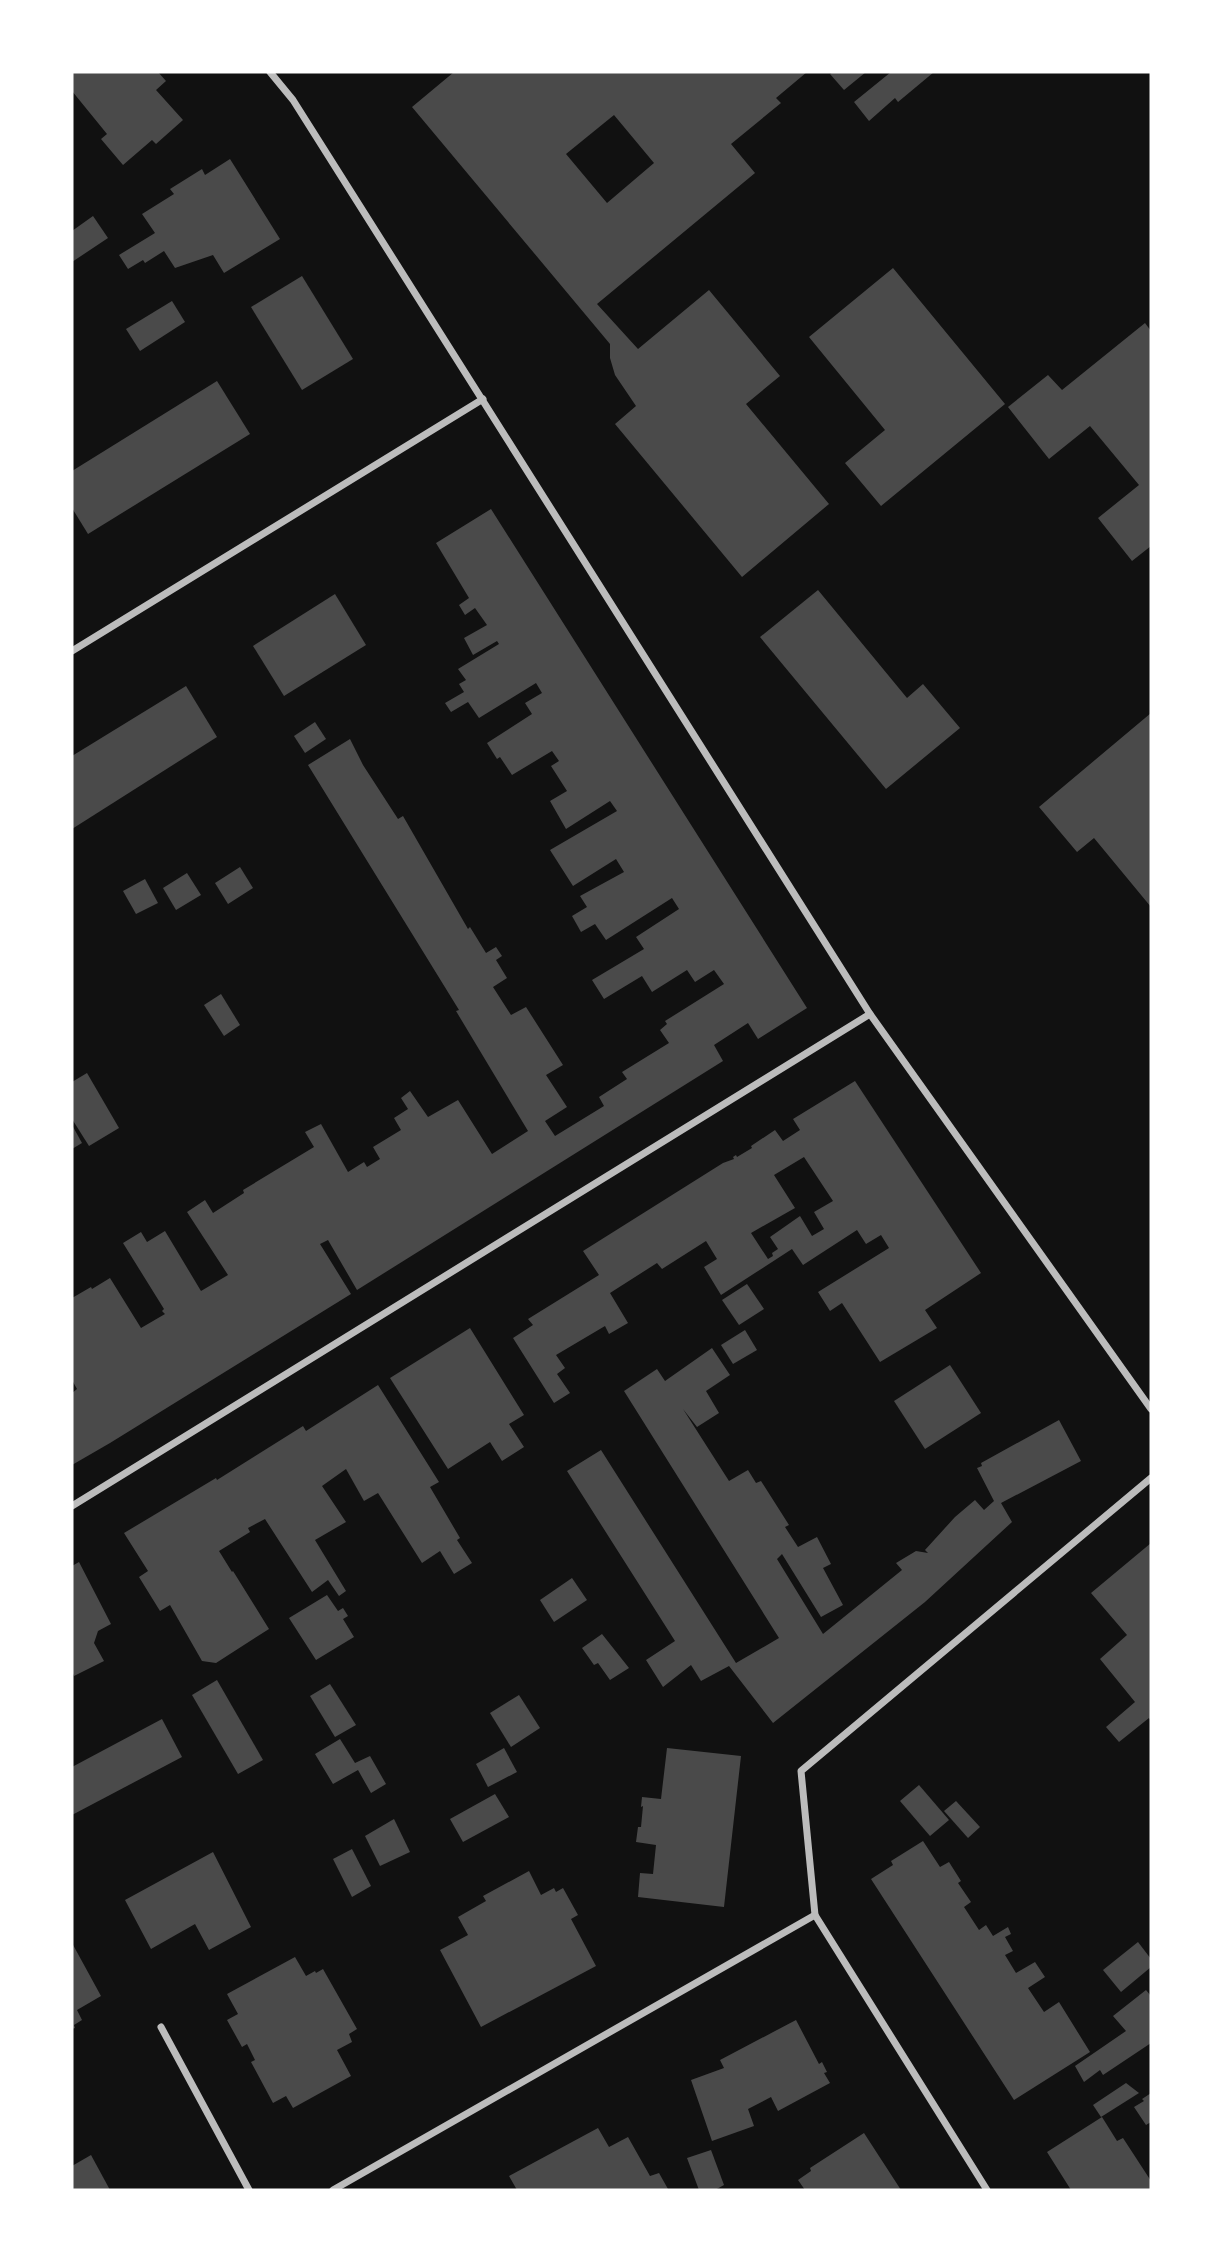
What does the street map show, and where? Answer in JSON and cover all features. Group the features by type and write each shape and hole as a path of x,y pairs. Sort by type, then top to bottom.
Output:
{"street":[{"path":"270,72 293,100 484,399 870,1014 1151,1409"},
{"path":"72,652 484,399"},
{"path":"72,1506 870,1014"},
{"path":"988,2190 815,1916 801,1771 1151,1478"},
{"path":"333,2190 815,1916"},
{"path":"161,2027 249,2190"}],"building":[{"path":"72,72 158,72 166,81 156,90 183,120 156,144 152,140 123,165 101,139 107,134 72,91"},
{"path":"454,72 807,72 776,98 781,103 731,144 755,173 597,304 638,349 709,290 780,376 746,404 829,504 742,577 615,424 636,406 615,375 610,358 610,344 412,107","holes":["614,115 654,163 607,203 566,154"]},
{"path":"866,72 844,90 830,74"},
{"path":"891,72 934,72 898,102 895,98 869,121 854,102"},
{"path":"230,159 280,239 224,273 213,255 175,268 164,251 145,263 143,260 128,269 119,255 155,233 142,214 174,194 170,189 202,169 205,175"},
{"path":"93,216 108,238 72,262 72,231"},
{"path":"893,268 1005,404 881,506 845,463 885,430 809,337"},
{"path":"302,276 353,359 302,390 251,307"},
{"path":"172,301 185,322 140,351 126,329"},
{"path":"1145,323 1151,331 1151,546 1132,561 1098,518 1139,485 1090,426 1049,459 1008,407 1048,375 1062,390"},
{"path":"217,381 250,434 88,534 72,508 72,471"},
{"path":"491,509 807,1008 758,1039 748,1023 714,1045 723,1061 357,1290 328,1240 320,1244 351,1294 72,1465 72,1393 77,1389 72,1380 72,1298 110,1278 141,1328 165,1314 123,1243 141,1232 147,1242 165,1231 201,1291 228,1275 187,1212 205,1200 213,1213 244,1193 243,1190 314,1147 305,1132 321,1124 348,1172 364,1162 367,1167 380,1159 373,1147 401,1130 394,1118 408,1109 401,1098 410,1091 428,1117 458,1100 492,1154 528,1131 456,1011 459,1010 308,765 350,739 363,765 398,819 403,816 468,929 470,927 486,953 496,947 502,956 496,960 507,978 493,987 511,1015 526,1007 563,1065 546,1075 567,1107 545,1121 555,1136 604,1106 599,1097 627,1079 622,1072 669,1043 660,1030 667,1024 665,1021 724,984 714,970 695,982 687,970 652,992 642,976 604,999 592,980 644,949 636,937 679,909 672,898 606,940 595,924 581,932 572,916 587,907 580,896 624,872 616,859 573,886 550,850 617,811 610,801 566,829 550,801 567,791 551,766 559,761 552,751 512,775 500,757 497,759 487,743 532,714 525,703 542,693 536,683 479,718 468,702 451,712 445,703 464,692 459,684 466,680 458,669 499,644 497,641 473,655 464,638 487,625 475,608 465,615 459,605 469,598 436,543"},
{"path":"818,590 907,698 923,684 960,728 886,789 760,637"},
{"path":"335,594 366,645 284,696 253,646"},
{"path":"186,686 217,737 72,829 72,756"},
{"path":"1151,713 1151,907 1094,838 1077,852 1039,807"},
{"path":"315,722 326,739 305,753 294,736"},
{"path":"240,867 253,888 228,904 215,883"},
{"path":"187,873 201,895 176,910 163,888"},
{"path":"145,879 158,903 136,914 123,891"},
{"path":"221,994 240,1025 224,1036 204,1005"},
{"path":"87,1073 119,1128 89,1146 72,1119 72,1082"},
{"path":"855,1081 981,1273 925,1310 937,1328 880,1362 842,1303 830,1311 818,1292 889,1248 881,1235 866,1244 857,1230 803,1265 792,1249 721,1295 704,1267 717,1259 706,1241 662,1269 657,1263 610,1293 628,1323 609,1334 605,1326 556,1355 565,1368 557,1374 570,1393 554,1403 513,1338 533,1325 528,1319 599,1275 583,1251 723,1163 734,1159 736,1155 737,1157 752,1148 751,1146 775,1130 783,1141 800,1130 793,1119","holes":["804,1157 833,1201 814,1212 824,1229 812,1236 800,1216 770,1237 778,1249 768,1259 751,1233 795,1208 774,1175"]},
{"path":"72,1125 82,1143 72,1149"},
{"path":"747,1284 764,1309 739,1325 722,1300"},
{"path":"470,1328 524,1415 509,1424 524,1447 502,1461 490,1442 448,1469 390,1378"},
{"path":"745,1330 757,1350 733,1364 721,1345"},
{"path":"712,1348 730,1375 706,1391 719,1413 697,1427 683,1409 729,1481 748,1470 756,1483 761,1481 789,1525 785,1527 798,1547 817,1537 831,1564 823,1568 843,1605 821,1617 782,1554 777,1559 823,1634 902,1570 896,1563 916,1551 928,1553 925,1550 955,1517 975,1500 984,1510 994,1501 977,1468 982,1466 981,1463 1059,1420 1081,1461 1001,1503 1012,1522 925,1602 773,1723 729,1666 701,1681 691,1665 663,1687 646,1660 675,1641 567,1471 601,1450 736,1663 779,1638 624,1391 657,1369 665,1381"},
{"path":"950,1365 981,1413 925,1449 894,1401"},
{"path":"378,1385 439,1482 430,1487 472,1563 454,1574 440,1551 422,1563 378,1493 364,1501 346,1469 322,1486 346,1522 315,1540 346,1591 339,1596 328,1580 312,1592 265,1519 248,1528 250,1532 219,1551 269,1629 216,1663 202,1661 170,1605 160,1611 139,1577 148,1571 124,1533 216,1478 217,1480 303,1426 306,1431"},
{"path":"1151,1543 1151,1721 1149,1718 1119,1742 1106,1727 1135,1702 1100,1659 1127,1635 1091,1593"},
{"path":"79,1562 111,1624 98,1631 94,1643 104,1661 74,1676 72,1566"},
{"path":"572,1578 587,1600 554,1622 540,1600"},
{"path":"327,1595 338,1611 343,1608 348,1616 343,1619 354,1637 316,1660 289,1618"},
{"path":"602,1634 629,1668 610,1680 598,1663 594,1665 582,1648"},
{"path":"217,1680 263,1760 238,1774 192,1695"},
{"path":"330,1684 356,1725 335,1737 310,1696"},
{"path":"519,1695 540,1728 511,1747 490,1713"},
{"path":"162,1719 182,1757 72,1815 72,1767"},
{"path":"340,1739 355,1763 370,1756 386,1784 371,1793 358,1770 333,1784 315,1754"},
{"path":"504,1748 517,1772 488,1787 476,1764"},
{"path":"667,1748 741,1756 724,1907 638,1897 640,1873 653,1874 656,1845 636,1842 638,1827 641,1827 642,1797 661,1799"},
{"path":"919,1785 949,1820 930,1836 900,1801"},
{"path":"495,1794 509,1817 463,1842 450,1819"},
{"path":"956,1801 980,1827 968,1838 944,1811"},
{"path":"394,1819 410,1852 380,1866 365,1836"},
{"path":"923,1841 940,1867 949,1862 961,1881 958,1883 971,1902 964,1907 979,1930 986,1925 993,1936 1008,1927 1011,1934 1005,1937 1013,1951 1005,1955 1016,1973 1035,1962 1045,1977 1028,1988 1044,2012 1059,2002 1090,2052 1014,2100 871,1879 893,1865 891,1861"},
{"path":"352,1849 371,1886 352,1897 333,1859"},
{"path":"213,1852 251,1927 209,1950 195,1924 151,1949 125,1900"},
{"path":"529,1871 541,1895 554,1888 556,1892 563,1888 578,1915 571,1919 596,1966 481,2027 440,1950 468,1935 458,1917 486,1901 483,1896"},
{"path":"1138,1942 1151,1959 1151,1967 1121,1992 1103,1970"},
{"path":"72,1943 101,1996 77,2010 82,2020 72,2029"},
{"path":"295,1957 306,1976 323,1969 357,2029 349,2034 352,2042 337,2050 351,2076 293,2108 286,2096 273,2103 251,2062 255,2060 247,2044 242,2047 227,2020 238,2014 227,1994"},
{"path":"1146,1990 1151,1996 1151,2043 1103,2075 1100,2070 1084,2082 1075,2066 1126,2031 1113,2016"},
{"path":"796,2020 819,2064 822,2062 830,2083 778,2111 771,2097 748,2109 754,2126 712,2141 691,2080 724,2068 720,2060"},
{"path":"1126,2083 1139,2093 1101,2117 1093,2105"},
{"path":"1151,2093 1151,2122 1146,2125 1134,2107"},
{"path":"1102,2117 1117,2141 1123,2138 1151,2181 1151,2190 1071,2190 1047,2152"},
{"path":"598,2128 609,2147 628,2137 650,2176 659,2173 668,2189 517,2190 509,2176"},
{"path":"864,2133 901,2190 805,2190 798,2180 811,2171 810,2168"},
{"path":"711,2150 724,2185 715,2190 699,2190 687,2158"},
{"path":"91,2155 110,2190 72,2190 72,2166"}]}
